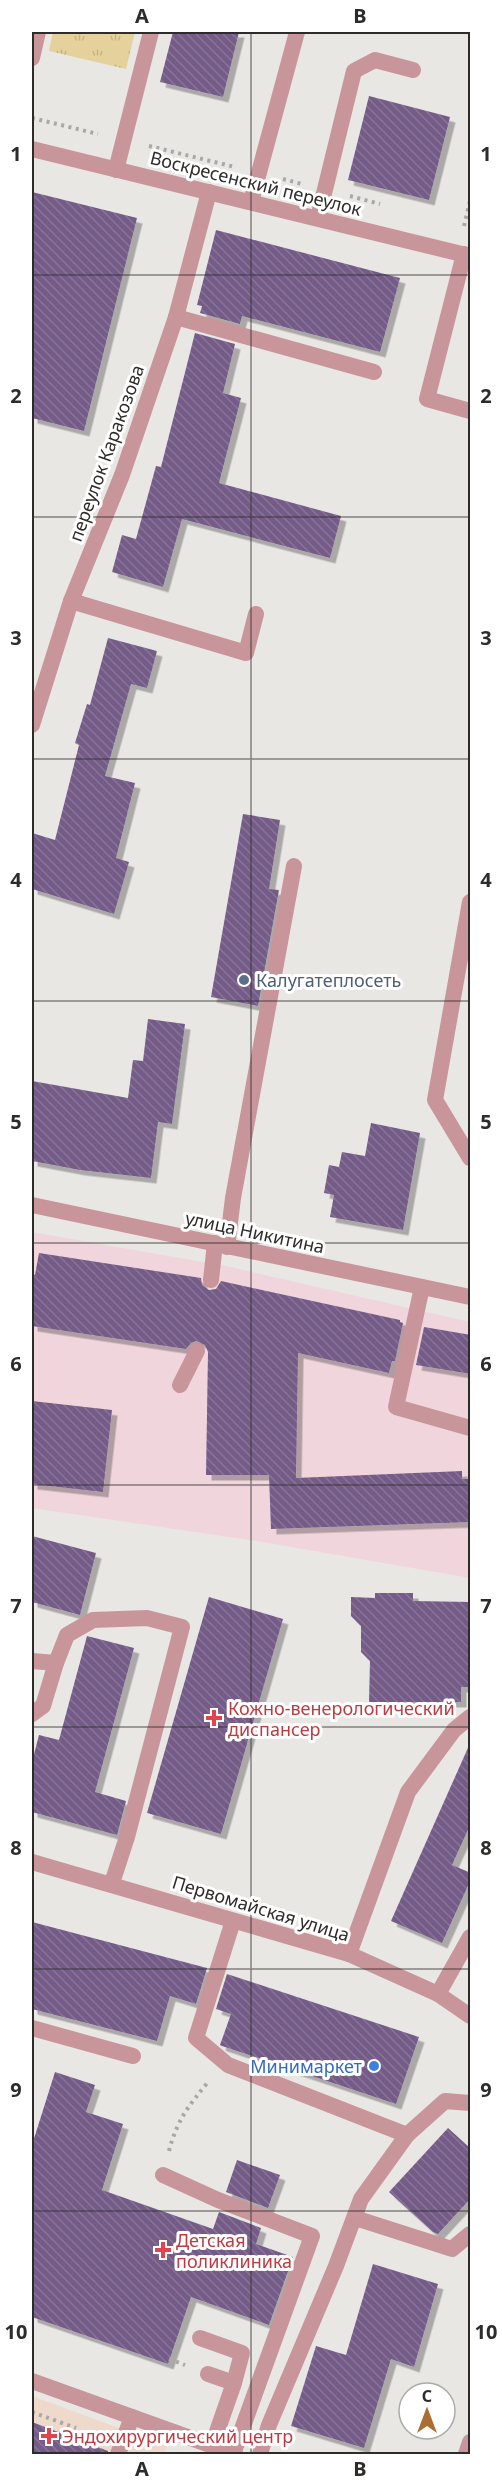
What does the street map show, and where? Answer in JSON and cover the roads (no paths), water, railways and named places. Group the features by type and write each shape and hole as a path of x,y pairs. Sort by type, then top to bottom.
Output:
{"street":[{"path":"32,58 38,32"},
{"path":"116,170 151,32"},
{"path":"251,202 297,32"},
{"path":"318,218 354,71 375,60 413,70"},
{"name":"Воскресенский переулок","path":"32,149 467,255"},
{"name":"переулок Каракозова","path":"32,725 71,601 122,475 176,317 208,192"},
{"path":"467,255 427,399 471,411"},
{"path":"176,317 374,372"},
{"path":"71,601 246,653 256,614"},
{"path":"211,1280 233,1198 294,866"},
{"path":"471,902 435,1100 471,1158"},
{"name":"улица Никитина","path":"32,1205 471,1297"},
{"path":"422,1287 396,1407 471,1428"},
{"path":"180,1385 197,1351"},
{"path":"32,1714 43,1706 67,1635 93,1620 147,1618 182,1628 127,1837 112,1883"},
{"path":"32,1662 56,1663"},
{"path":"348,1954 408,1792 454,1730 471,1718"},
{"name":"Первомайская улица","path":"32,1862 112,1883 348,1954 438,1994 471,2016"},
{"path":"233,1921 196,2038 228,2064 407,2135"},
{"path":"438,1994 471,1937"},
{"path":"32,2028 133,2056"},
{"path":"260,2454 269,2425 361,2199 407,2135 445,2101 471,2103"},
{"path":"32,2381 234,2454 312,2236 218,2200 163,2175"},
{"path":"355,2218 452,2249 471,2234"},
{"path":"200,2338 242,2353 212,2446"},
{"path":"208,2374 234,2383"},
{"path":"118,2454 132,2417"},
{"path":"466,2454 471,2442"}],"place":[{"name":"Калугатеплосеть","path":"244,980"},
{"name":"Кожно-венерологический диспансер","path":"214,1718"},
{"name":"Минимаркет","path":"374,2066"},
{"name":"Детская поликлиника","path":"163,2250"},
{"name":"Эндохирургический центр","path":"49,2436"}]}
